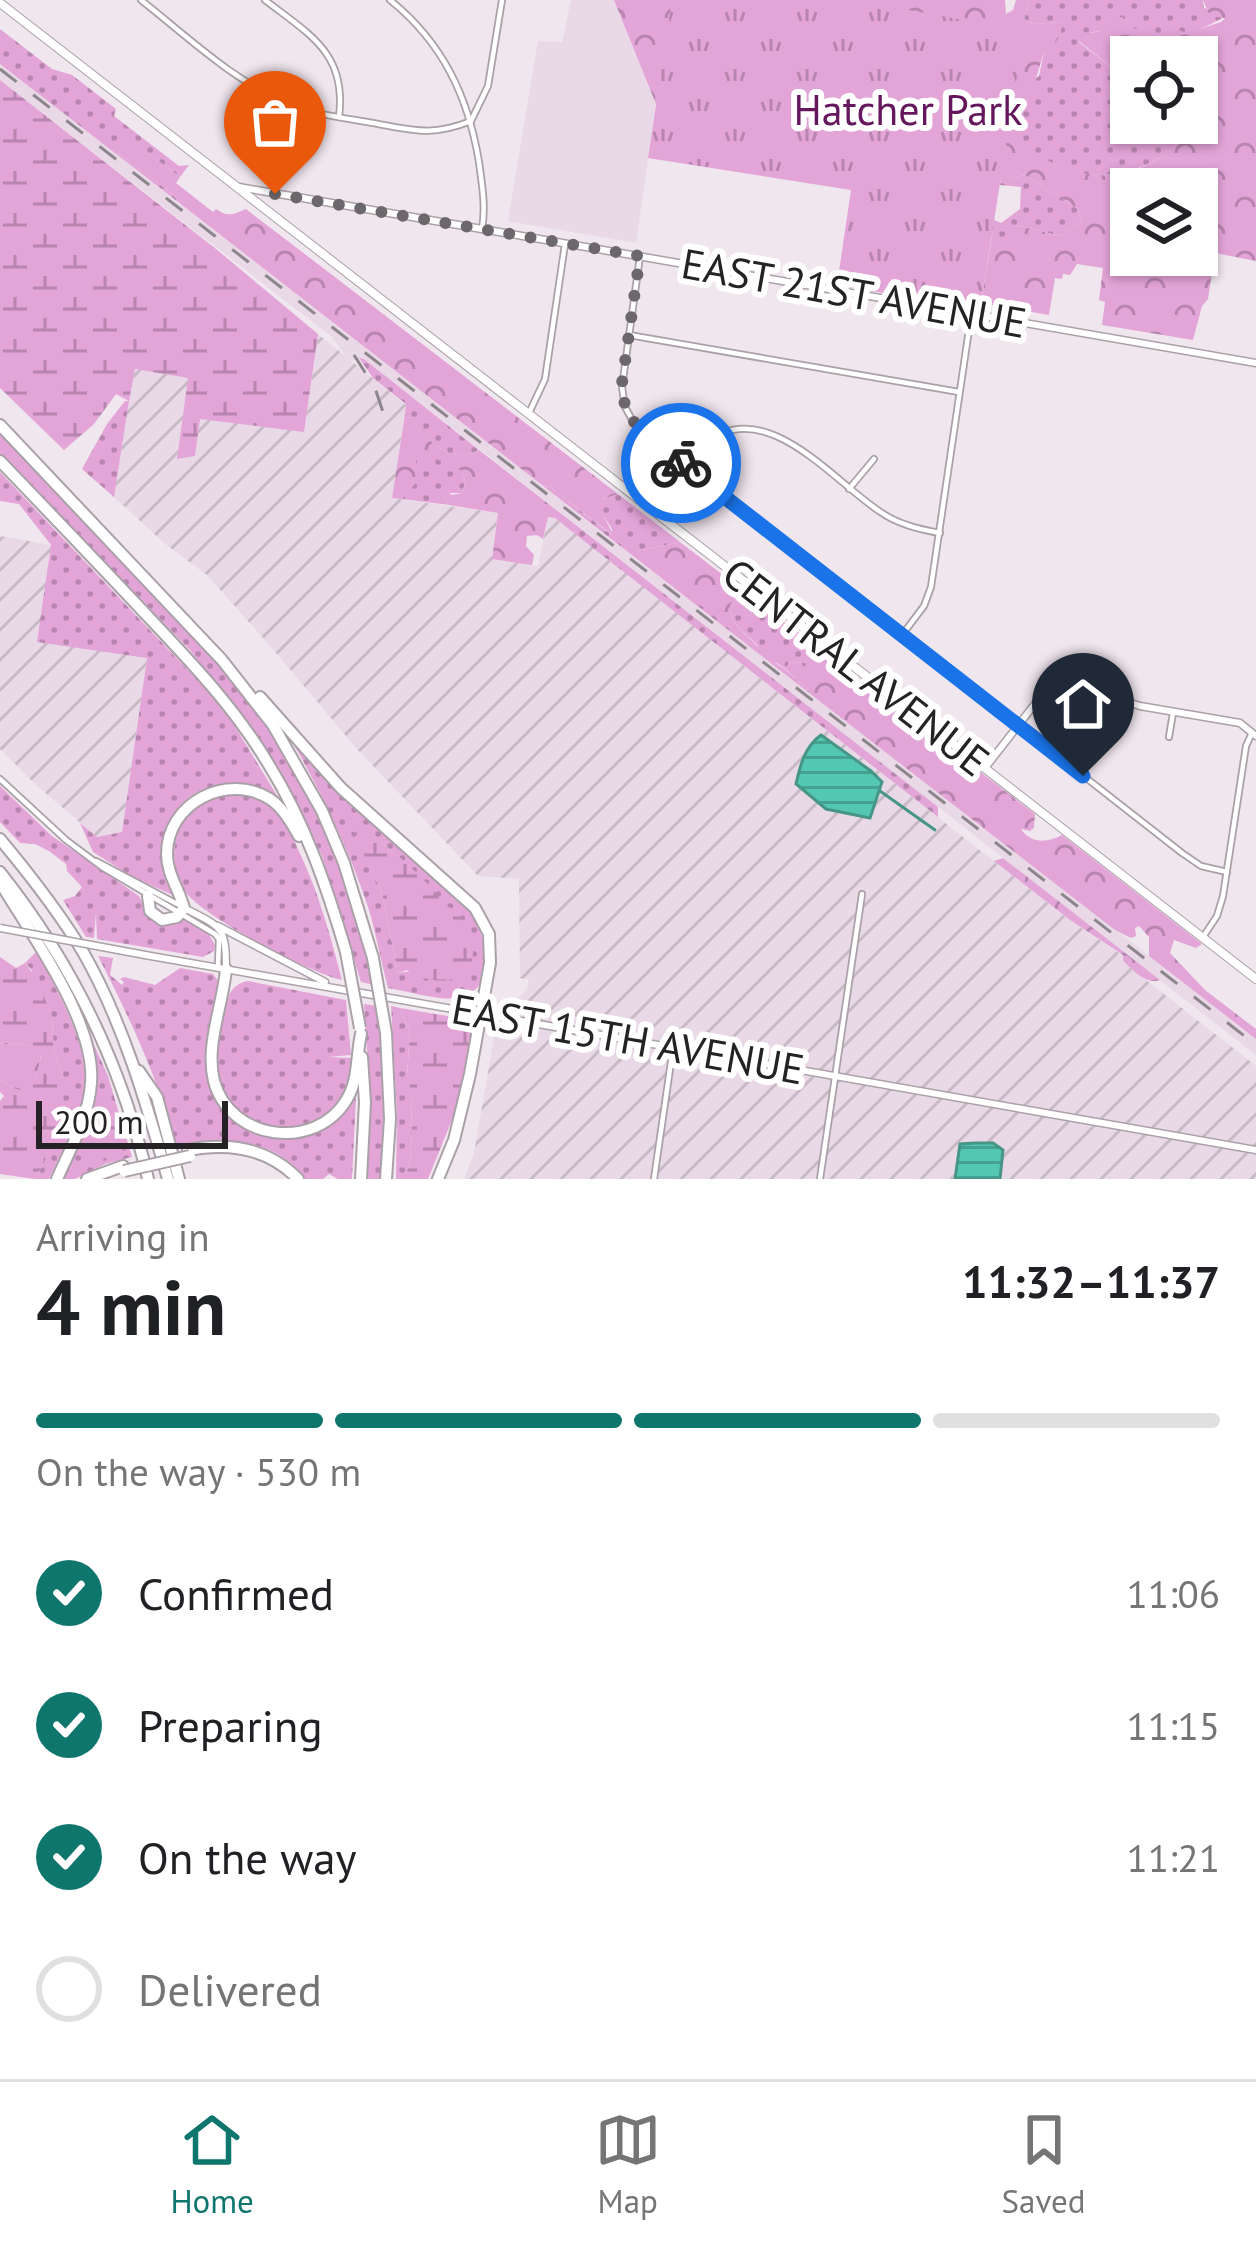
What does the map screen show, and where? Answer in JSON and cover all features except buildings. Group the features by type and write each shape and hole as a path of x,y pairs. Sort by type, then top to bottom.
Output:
{"highway":[{"path":"0,425 341,788 484,920 491,949 482,1013 462,1110 437,1179"},
{"path":"0,461 221,695 295,810 346,952 360,1031 365,1102 361,1179"},
{"path":"222,660 273,724 322,811 352,884 373,958 386,1033 386,1179"},
{"path":"148,896 148,907 157,918 167,920 182,910 168,868 170,836 194,801 226,789 257,793 280,807 322,875"},
{"path":"0,839 52,904 84,954 133,1062 168,1179"},
{"path":"0,872 61,957 100,1030 131,1113 148,1179"},
{"path":"0,882 56,972 91,1063 86,1108 56,1179"},
{"path":"222,968 212,1066 226,1105 247,1124 287,1133 302,1132 327,1120 352,1089 360,1031"},
{"path":"133,1062 157,1097 179,1179"},
{"path":"87,1179 219,1146 271,1157 298,1179"},
{"path":"189,1153 233,1152 259,1159 289,1179"},
{"path":"101,1179 123,1168"}],"main road":[{"name":"CENTRAL AVENUE","path":"0,3 1256,979"}],"street":[{"path":"141,0 260,91 293,106 424,132 472,122 488,86 502,0"},
{"path":"265,0 331,57 340,80 339,117"},
{"path":"389,0 439,49 455,78 472,122 484,197 482,229"},
{"name":"EAST 21ST AVENUE","path":"239,188 1256,363"},
{"path":"529,413 545,379 565,243"},
{"path":"640,256 622,387 625,407 639,430 1194,862 1227,872"},
{"path":"902,635 929,595 971,314"},
{"path":"629,335 959,392"},
{"path":"652,509 698,450 717,435 753,429 793,445 891,518 940,533"},
{"path":"849,488 874,459"},
{"path":"985,767 1040,697 1066,686 1131,704 1240,723 1254,734 1246,744 1220,909 1203,937"},
{"path":"1169,736 1173,712"},
{"path":"0,779 96,861 333,986"},
{"path":"96,861 148,896"},
{"path":"820,1179 862,894"},
{"path":"182,910 219,939 222,968"},
{"path":"218,926 226,943 222,968"},
{"name":"EAST 15TH AVENUE","path":"0,928 1256,1150"},
{"path":"654,1179 674,1048"}],"shaded area":[{"path":"571,0 614,0 656,104 636,243 508,221 538,41 562,42"},
{"path":"0,64 1256,1039 1256,1055 364,359 349,361 332,337 0,80"},
{"path":"318,334 406,405 392,498 498,513 492,558 538,566 548,517 555,518 1068,919 1123,956 1123,962 1256,1066 1256,1179 464,1179 474,1153 496,1026 529,980 520,978 519,879 478,876 356,748 207,575 114,497 134,369 189,377 177,458 195,456 199,419 304,431"},
{"path":"0,536 51,545 147,657 122,832 97,837 0,749"},
{"path":"821,735 882,782 870,818 826,809 796,784 807,751"},
{"path":"993,1143 1003,1150 1000,1179 955,1179 960,1144"}],"green space":[{"path":"614,0 1005,0 1006,14 1016,0 1029,0 1024,19 1033,24 1062,22 1062,27 1058,40 1044,52 1030,98 1016,102 1005,89 656,104"},
{"name":"Hatcher Park","path":"672,0 854,0 1024,31 980,310 837,285 851,190 648,158"},
{"path":"1029,0 1203,0 1204,8 1226,16 1183,36 1129,36 1108,30 1084,33 1079,42 1110,66 1110,144 1178,144 1141,167 1110,168 1110,174 1099,175 1056,165 1034,153 997,109 1039,76 1044,52 1062,22 1033,24 1024,19"},
{"path":"1203,0 1256,0 1256,261 1218,254 1218,168 1138,168 1177,144 1218,144 1218,36 1168,36 1175,29 1187,33 1225,18 1210,16"},
{"path":"1113,17 1122,17 1135,29 1154,32 1153,36 1110,36 1110,66 1079,41 1083,32 1097,32"},
{"path":"0,29 52,69 72,75 116,109 114,116 179,166 189,165 180,177 143,150 118,153 182,205 0,64"},
{"path":"0,80 318,334 304,432 200,419 195,456 177,459 188,378 135,369 129,401 116,394 94,424 64,450 0,388"},
{"path":"1008,104 1021,117 1022,134 1034,153 1069,170 1109,175 1110,276 1212,276 1193,340 1102,325 1103,268 1077,264 1070,275 1055,278 1049,315 981,303 991,242 1002,244 1008,229 1016,225 1060,236 1081,222 1078,209 1025,175 1010,178 999,172"},
{"path":"125,142 180,177 176,183 213,212 231,214 246,209 618,494 603,499 603,515 614,536 182,205 118,153 115,146"},
{"path":"1001,173 1010,178 1025,175 1078,209 1081,222 1060,236 1016,225 1002,245 991,242 994,220 1001,223 1020,209 1021,187 1000,185"},
{"path":"359,358 479,450 456,455 437,446 405,414 406,404 373,378"},
{"path":"129,401 114,497 82,469"},
{"path":"405,414 446,452 479,450 572,522 575,534 548,517 543,539 527,536 526,546 534,555 532,565 492,559 498,513 449,505 442,493 462,493 463,471 425,454 414,454 420,478 402,499 392,498"},
{"path":"0,433 207,651 280,744 333,847 374,985 361,982 322,856 257,735 190,650 0,454"},
{"path":"414,453 425,453 463,470 462,493 442,493 449,505 402,499 419,478"},
{"path":"0,472 203,686 234,725 281,802 238,785 197,792 182,804 166,836 164,856 175,896 93,852 80,823 97,837 122,832 147,658 37,642 51,545 19,504 0,501"},
{"path":"542,485 612,535 603,515 603,499 618,494 680,542 637,551 757,649 730,612 740,588 813,644 809,663 785,662 783,657 775,663 813,696"},
{"path":"572,522 938,807 938,817 575,534"},
{"path":"680,542 740,588 730,612 758,650 635,554"},
{"path":"813,644 1035,814 1034,828 1021,829 1030,837 1045,841 1062,835 1202,944 1196,948 1174,940 1170,953 1205,990 1256,1029 1256,1039 1149,956 1149,937 1139,926 1131,938 1115,930 766,655 777,646 784,651 786,662 808,663"},
{"path":"294,745 340,794 474,914 485,963 478,986 470,994 441,998 388,988 361,886","holes":["349,820 412,869 443,906 412,971 398,973 382,893"]},
{"path":"0,786 52,836 139,896 149,917 165,924 182,918 207,931 214,951 203,957 97,939 96,913 94,938 86,937 63,900 82,887 66,864 35,844 20,843 0,822"},
{"path":"228,794 262,802 284,821 317,896 342,980 238,931 182,888 174,856 182,824 198,807"},
{"path":"347,818 397,855 442,902 459,912 473,949 471,962 458,977 438,980 407,970 398,973 382,893"},
{"path":"1003,858 1160,980 1140,976 1123,961 1123,955 994,861"},
{"path":"37,951 72,1023 85,1081 76,1121 49,1179 35,1179 44,1163 62,1074 54,1053 52,1016 25,963"},
{"path":"98,956 113,958 110,975 122,985 124,977 155,985 180,968 213,974 220,983 207,1049 231,1117 244,1127 260,1134 295,1137 356,1098 352,1179 329,1174 323,1179 305,1179 279,1155 247,1143 212,1141 177,1147 142,1049"},
{"path":"0,957 16,968 25,963 36,977 52,1016 54,1053 62,1074 56,1129 35,1179 0,1174 0,1101 4,1096 0,1078 24,1090 37,1074 41,1055 33,1046 0,1042"},
{"path":"248,981 346,1000 351,1055 328,1057 352,1058 347,1086 333,1107 313,1121 290,1127 266,1125 244,1115 227,1097 217,1070 218,1043 230,993"},
{"path":"364,1004 378,1006 381,1179 366,1179 370,1092"},
{"path":"391,1006 400,1008 410,1033 407,1074 412,1132 405,1179 396,1179"},
{"path":"400,1008 471,1020 474,1029 460,1100 428,1179 405,1179 412,1132 407,1075 410,1033"},
{"path":"79,1011 108,1076 132,1157 75,1179 61,1179 91,1106"},
{"path":"0,1042 34,1046 41,1054 34,1081 24,1090 0,1078"},
{"path":"103,1091 110,1093 126,1150 112,1159 88,1164 89,1136"}],"waterway":[{"path":"880,791 935,830"}],"railway":[{"path":"0,69 1256,1045"},
{"path":"354,355 375,388 384,415"}],"way so far":[{"path":"275,194 640,256 623,402 639,430 681,463"}],"route":[{"path":"681,463 1083,776"}]}
